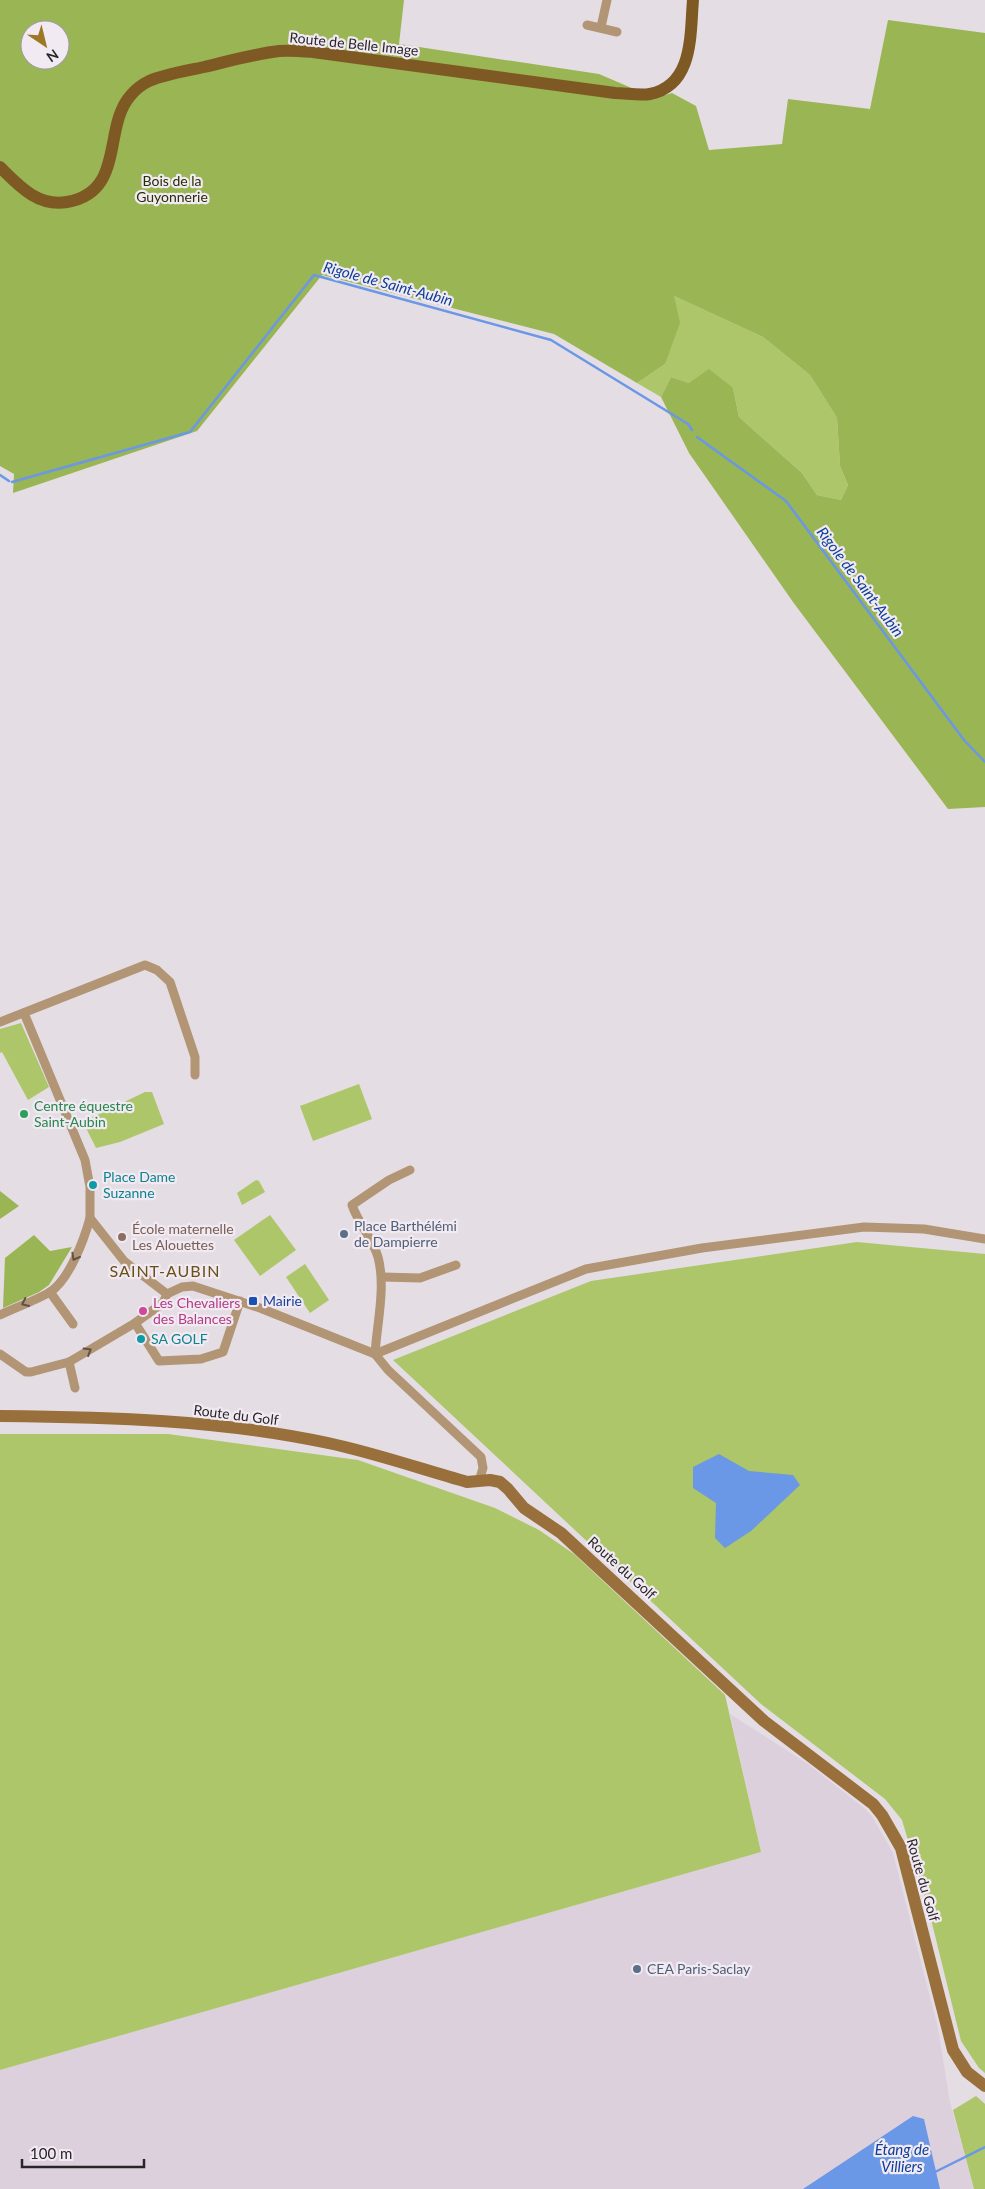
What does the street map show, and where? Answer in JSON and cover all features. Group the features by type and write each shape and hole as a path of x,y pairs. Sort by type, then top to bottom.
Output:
{"main road":[{"name":"Route de Belle Image","path":"0,167 26,192 37,198 57,203 77,200 90,191 106,172 119,116 126,101 138,88 161,77 280,51 313,52 615,92 649,94 670,85 684,66 690,44 693,0"}],"street":[{"path":"600,28 607,0"},
{"path":"688,0 692,15"},
{"path":"587,25 617,32"},
{"path":"0,1022 145,966 157,970 170,982 195,1057 195,1075"},
{"path":"0,1315 50,1292 60,1283 78,1253 90,1218 90,1187 85,1160 24,1013"},
{"path":"375,1354 382,1277 378,1255 357,1218 352,1204 389,1180 410,1170"},
{"path":"90,1218 124,1261 167,1294"},
{"path":"375,1354 586,1269 702,1248 864,1227 924,1229 985,1239"},
{"path":"382,1277 420,1278 456,1265"},
{"path":"0,1354 4,1362 26,1372 69,1362 135,1323 163,1303 167,1294 182,1286 193,1286 240,1301 375,1354 388,1370 481,1457 483,1468 479,1482"},
{"path":"50,1292 72,1324"},
{"path":"135,1323 159,1361 201,1359 223,1352 240,1301"},
{"path":"69,1362 74,1388"},
{"name":"Route du Golf","path":"0,1416 162,1421 237,1429 328,1443 467,1482 490,1480 500,1482 524,1508 561,1533 764,1721 873,1804 882,1815 901,1848 953,2050 967,2072 985,2086"}],"shaded area":[{"name":"CEA Paris-Saclay","path":"730,1714 808,1764 863,1807 872,1816 893,1853 938,2028 950,2102 974,2189 0,2189 0,2070 761,1852"}],"green space":[{"name":"Bois de la Guyonnerie","path":"0,0 404,0 399,44 599,74 655,98 672,93 696,106 709,150 782,144 788,99 870,109 888,20 985,33 985,807 948,809 793,602 689,453 661,397 671,377 689,383 709,369 733,388 739,417 802,473 817,495 841,500 848,485 840,466 837,418 810,375 763,337 674,296 680,323 665,364 637,383 554,334 322,275 197,431 13,493 14,474 0,466"},
{"path":"674,296 763,337 810,375 837,418 840,466 848,485 841,500 817,495 802,473 739,417 733,388 689,383 671,377 661,397 637,383 665,364"},
{"path":"21,1023 49,1087 28,1100 2,1052 0,1053 0,1029"},
{"path":"359,1084 372,1119 313,1141 300,1106"},
{"path":"145,1092 152,1092 164,1124 120,1142 96,1148 83,1122"},
{"path":"256,1180 259,1181 265,1192 242,1205 237,1193"},
{"path":"0,1191 19,1206 0,1219"},
{"path":"270,1215 296,1250 260,1276 234,1240"},
{"path":"34,1235 50,1251 72,1247 49,1285 39,1292 3,1308 5,1258"},
{"path":"857,1242 985,1254 985,2073 979,2068 961,2041 929,1911 902,1820 885,1799 761,1704 393,1360 591,1281"},
{"path":"305,1264 329,1300 310,1313 286,1277"},
{"path":"0,1434 168,1434 358,1460 495,1508 539,1530 574,1554 725,1695 761,1852 0,2070"},
{"path":"976,2096 985,2104 985,2189 974,2189 953,2110"}],"water":[{"path":"719,1454 749,1471 793,1475 800,1485 751,1531 725,1548 715,1538 716,1503 693,1488 693,1467"},
{"name":"Étang de Villiers","path":"913,2116 924,2119 940,2189 803,2189"}],"waterway":[{"name":"Rigole de Saint-Aubin","path":"12,482 190,432 314,275 551,340 688,424 692,430"},
{"name":"Rigole de Saint-Aubin","path":"697,437 786,501 964,740 985,762"},
{"name":"Rigole de Saint-Aubin","path":"0,475 9,481"},
{"name":"Rigole de Saint-Aubin","path":"935,2172 985,2147"}],"place":[{"name":"Centre équestre Saint-Aubin","path":"24,1114"},
{"name":"Place Dame Suzanne","path":"93,1185"},
{"name":"Place Barthélémi de Dampierre","path":"344,1234"},
{"name":"École maternelle Les Alouettes","path":"122,1237"},
{"name":"Mairie","path":"253,1301"},
{"name":"Les Chevaliers des Balances","path":"143,1311"},
{"name":"SA GOLF","path":"141,1339"},
{"name":"CEA Paris-Saclay","path":"637,1969"}],"district":[{"name":"SAINT-AUBIN","path":"165,1271"}]}
